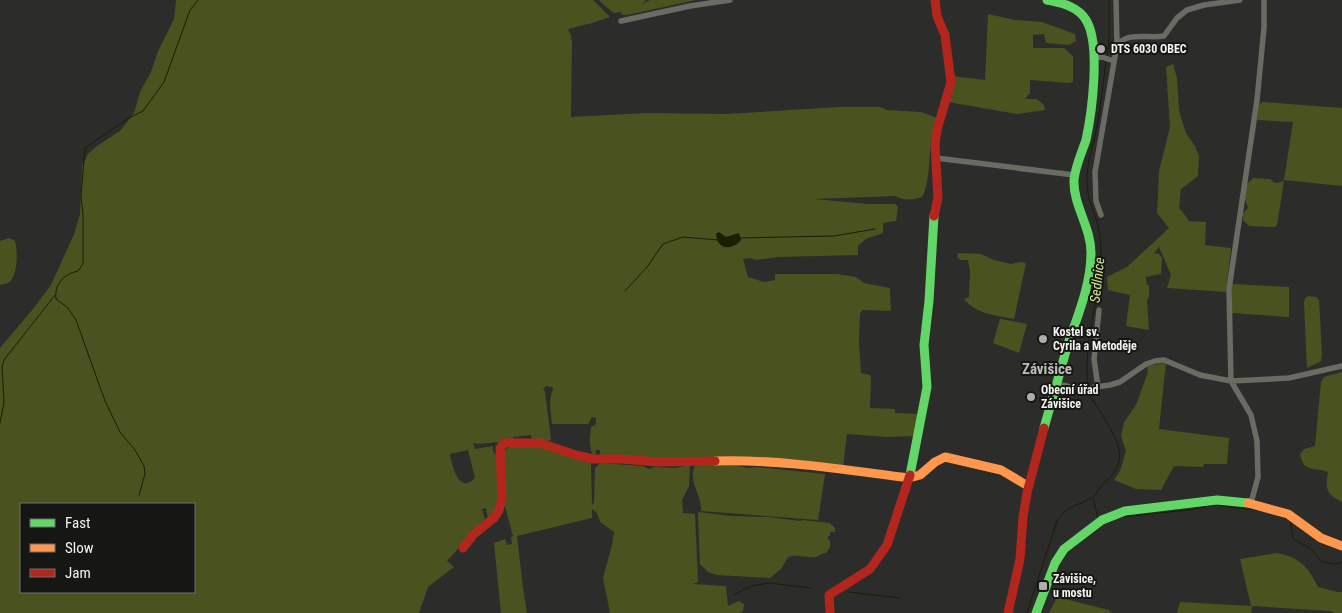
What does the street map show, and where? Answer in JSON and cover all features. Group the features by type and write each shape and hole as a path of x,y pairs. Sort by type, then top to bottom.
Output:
{"street":[{"path":"621,21 730,0"},
{"path":"1008,613 1020,559 1023,517 1028,486 1056,384 1087,287 1090,271 1091,243 1076,198 1074,175 1088,131 1098,57 1091,30 1086,20 1070,6 1047,0"},
{"path":"1101,215 1096,201 1095,172 1112,60 1117,44 1116,0"},
{"path":"1117,44 1120,40 1130,37 1164,36 1177,18 1191,8 1240,0"},
{"path":"1251,503 1258,476 1256,431 1251,415 1231,381 1229,289 1257,100 1264,28 1264,0"},
{"path":"830,613 829,595 870,569 887,545 909,478 926,387 924,345 930,301 934,215 938,198 937,130 950,87 951,77 945,35 933,1"},
{"path":"1098,57 1112,60"},
{"path":"936,158 1074,175"},
{"path":"1096,388 1094,359 1099,310"},
{"path":"1056,384 1082,389 1110,385 1120,382 1146,364 1164,360 1200,375 1231,381 1289,378 1342,366"},
{"path":"462,548 474,534 494,518 499,510 502,498 500,448 504,443 540,443 594,459 657,462 736,460 850,470 909,478 921,475 939,458 945,457 1001,470 1028,486"},
{"path":"1036,613 1061,552 1100,521 1119,512 1217,500 1251,503 1284,512 1321,538 1342,546"}],"green space":[{"path":"176,0 593,0 610,17 568,29 572,38 570,39 572,40 571,117 646,113 727,114 839,107 880,107 887,110 921,112 937,118 931,138 929,170 922,197 908,200 895,196 814,199 868,204 895,204 898,207 896,221 883,223 883,233 866,239 858,246 858,255 743,259 748,277 764,282 775,280 775,274 837,274 856,277 864,283 890,288 891,311 863,310 860,313 861,373 871,377 870,408 895,409 895,413 920,414 914,436 887,437 847,434 843,467 815,462 736,457 683,460 600,457 600,450 596,450 595,457 591,451 590,439 591,427 596,424 596,418 592,417 588,424 552,424 550,402 553,389 546,386 543,389 545,392 551,439 549,441 531,438 531,435 513,437 514,441 476,444 473,442 475,449 493,446 493,451 498,459 501,498 488,521 486,508 482,509 486,523 472,533 447,561 454,567 428,587 419,613 0,613 0,348 51,285 74,234 80,214 82,166 88,154 120,131 134,113 140,92 151,72 158,51 174,19","holes":["468,450 475,478 465,483 461,481 457,477 452,465 450,454"]},
{"path":"599,0 646,0 642,4 650,0 696,0 622,15 621,12 614,13"},
{"path":"988,14 1015,20 1042,22 1075,34 1076,41 1069,45 1046,43 1044,34 1033,35 1033,48 1064,48 1073,56 1073,82 1030,81 1030,93 1025,99 1037,99 1044,105 1045,110 1017,114 948,102 952,76 985,80"},
{"path":"1173,64 1177,78 1179,111 1186,133 1199,156 1198,176 1181,189 1179,208 1188,221 1206,222 1205,245 1231,248 1226,292 1167,288 1171,275 1159,247 1154,253 1159,254 1162,258 1161,274 1146,277 1147,285 1149,285 1149,298 1147,299 1149,330 1126,326 1130,295 1108,290 1107,277 1127,267 1169,228 1157,213 1159,171 1170,127 1166,67"},
{"path":"1262,102 1342,108 1342,186 1284,180 1293,122 1257,120 1259,105"},
{"path":"1253,178 1270,179 1275,183 1284,181 1277,225 1275,227 1249,226 1243,220 1243,213 1248,208 1244,197 1246,185"},
{"path":"9,238 15,241 16,245 17,257 14,276 7,283 0,285 0,241"},
{"path":"958,253 981,254 994,260 1011,264 1026,263 1014,319 981,311 964,299 969,297 970,271 968,260 960,260 957,257"},
{"path":"1232,284 1289,287 1289,317 1231,313"},
{"path":"1308,296 1316,297 1319,300 1322,355 1321,361 1307,368 1304,303 1305,298"},
{"path":"1000,319 1027,324 1019,353 993,343"},
{"path":"1166,363 1159,429 1229,438 1227,464 1204,464 1203,467 1174,466 1161,490 1136,489 1114,480 1120,471 1126,451 1121,436 1124,422 1136,405 1148,372 1147,366"},
{"path":"1342,372 1342,502 1328,490 1328,472 1307,467 1300,454 1304,449 1315,446 1321,382 1324,377"},
{"path":"541,446 591,462 592,505 594,503 595,468 600,463 643,466 649,469 654,467 675,468 690,465 689,486 682,500 683,513 695,514 698,582 693,584 726,586 728,606 739,601 744,604 743,611 740,613 610,613 603,578 614,532 600,522 597,513 592,509 592,518 517,536 527,613 501,613 494,543 505,539 507,545 512,544 511,537 513,536 504,503 503,450 510,447"},
{"path":"731,464 747,468 756,467 825,474 818,520 701,511 700,499 693,479 694,467 696,465"},
{"path":"698,512 830,523 835,528 835,532 830,532 830,536 828,536 830,547 826,553 816,557 788,557 781,569 770,578 717,575 708,572 700,564"},
{"path":"1276,553 1291,557 1302,564 1318,587 1342,592 1342,613 1252,606 1251,613 1177,613 1180,602 1251,606 1240,559"},
{"path":"1057,597 1109,610 1111,613 1049,613"}],"shaded area":[{"path":"719,232 726,237 739,233 741,240 733,246 722,246 717,239 716,234"}],"waterway":[{"path":"139,495 145,474 144,466 135,450 120,432 105,401 76,320 68,308 56,299 56,294 61,280 78,271 83,264 81,196 85,148 129,118 143,111 164,82 190,10 198,0"},
{"name":"Sedlnice","path":"1107,57 1109,0"},
{"name":"Sedlnice","path":"1088,385 1088,352 1101,256 1099,230 1088,194 1087,175 1096,133 1106,61"},
{"path":"739,238 834,236 875,229"},
{"path":"625,291 647,267 663,244 683,237 718,240"},
{"path":"0,423 4,402 2,367 4,360 55,295"},
{"name":"Sedlnice","path":"1027,613 1057,521 1069,509 1094,497 1115,471 1119,462 1120,454 1115,437 1090,396 1089,391"},
{"path":"1093,498 1098,518"},
{"path":"1121,517 1189,510 1214,505 1263,511"},
{"path":"1290,520 1293,539 1311,549 1322,562 1336,564 1342,562"},
{"path":"734,595 751,586 769,583 812,588"},
{"path":"849,592 899,598"}],"traffic: fast":[{"path":"1044,428 1089,276 1090,243 1076,198 1074,180 1086,140 1094,78 1091,31 1083,15 1074,8 1047,0"},
{"path":"910,475 927,387 924,345 929,301 934,216"},
{"path":"1036,613 1055,563 1064,549 1102,520 1125,511 1217,500 1248,503"}],"traffic: slow":[{"path":"715,461 788,463 909,478 920,475 935,462 945,457 1001,470 1028,486"},
{"path":"1248,503 1288,514 1321,538 1342,546"}],"traffic: jam":[{"path":"934,216 938,198 935,145 937,130 951,82 945,35 937,16 935,0"},
{"path":"1008,613 1020,559 1027,493 1044,428"},
{"path":"463,548 474,534 494,518 499,510 502,498 500,448 504,443 540,443 594,459 657,462 715,461"},
{"path":"830,613 829,595 870,569 887,545 910,475"}],"place":[{"name":"DTS 6030 OBEC","path":"1101,49"},
{"name":"Kostel sv. Cyrila a Metoděje","path":"1043,339"},
{"name":"Obecní úřad Závišice","path":"1031,397"},
{"name":"Závišice, u mostu","path":"1043,586"}],"district":[{"name":"Závišice","path":"1047,369"}]}
